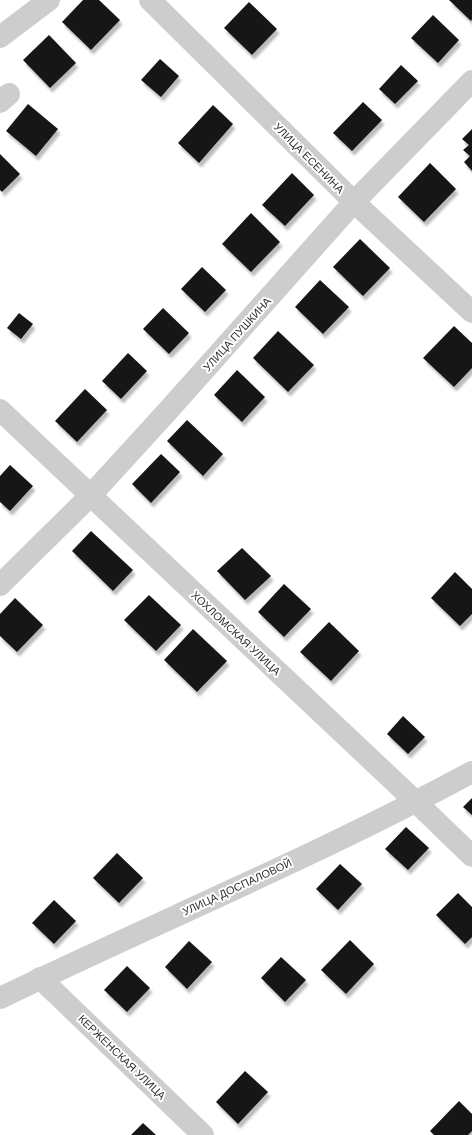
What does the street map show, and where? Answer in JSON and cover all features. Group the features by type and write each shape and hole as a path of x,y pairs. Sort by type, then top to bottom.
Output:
{"street":[{"path":"0,37 49,0"},
{"name":"УЛИЦА ЕСЕНИНА","path":"150,0 354,202 472,312"},
{"name":"УЛИЦА ПУШКИНА","path":"0,585 90,496 354,202 472,81"},
{"name":"ХОХЛОМСКАЯ УЛИЦА","path":"0,410 472,856"},
{"name":"УЛИЦА ДОСПАЛОВОЙ","path":"0,998 40,978 275,870 416,802 472,772"},
{"name":"КЕРЖЕНСКАЯ УЛИЦА","path":"40,978 203,1135"}],"building":[{"path":"83,0 99,0 120,20 91,50 62,22"},
{"path":"449,0 472,0 471,21"},
{"path":"249,2 277,29 252,55 224,28"},
{"path":"433,15 459,40 438,63 411,38"},
{"path":"49,35 76,63 50,88 23,60"},
{"path":"160,59 179,76 161,97 141,80"},
{"path":"401,65 418,81 395,104 379,89"},
{"path":"363,102 382,120 352,151 333,133"},
{"path":"28,104 58,129 36,156 6,131"},
{"path":"213,105 233,124 199,163 178,143"},
{"path":"472,129 472,171 464,162 470,156 463,150 469,145 462,139"},
{"path":"0,154 20,174 2,192 0,190"},
{"path":"430,163 456,189 424,222 398,197"},
{"path":"292,173 314,195 285,226 262,205"},
{"path":"251,213 280,242 251,272 222,244"},
{"path":"360,239 390,268 363,296 333,267"},
{"path":"202,267 226,290 205,312 181,289"},
{"path":"320,280 349,307 323,334 295,307"},
{"path":"163,308 189,333 169,354 143,329"},
{"path":"19,313 33,324 21,339 7,328"},
{"path":"454,326 472,343 472,368 454,387 423,358"},
{"path":"278,331 314,365 288,392 253,358"},
{"path":"128,353 147,371 121,399 102,381"},
{"path":"237,370 265,397 242,422 214,395"},
{"path":"85,389 107,410 77,442 55,421"},
{"path":"187,420 223,454 203,476 167,441"},
{"path":"161,454 180,472 151,503 132,484"},
{"path":"10,465 33,486 10,511 0,502 0,476"},
{"path":"91,531 133,570 113,591 72,551"},
{"path":"242,548 271,576 245,600 217,571"},
{"path":"455,572 472,589 472,614 460,626 431,598"},
{"path":"284,584 311,609 284,637 258,612"},
{"path":"149,595 181,625 156,651 124,620"},
{"path":"15,598 43,625 17,652 0,636 0,614"},
{"path":"329,622 359,651 331,681 300,652"},
{"path":"193,629 227,661 197,692 164,660"},
{"path":"403,716 425,737 408,754 387,734"},
{"path":"472,798 472,815 463,807"},
{"path":"406,827 429,848 408,870 385,849"},
{"path":"117,853 143,878 119,903 93,878"},
{"path":"340,864 362,884 338,910 316,889"},
{"path":"458,893 472,907 472,937 465,944 436,915"},
{"path":"54,900 76,921 54,944 32,923"},
{"path":"350,940 374,964 346,994 321,970"},
{"path":"189,941 212,962 187,989 165,967"},
{"path":"281,957 306,980 285,1002 261,978"},
{"path":"127,966 150,988 127,1012 104,990"},
{"path":"245,1071 268,1092 238,1124 216,1102"},
{"path":"459,1101 472,1114 472,1131 468,1135 434,1135 430,1131"},
{"path":"143,1123 156,1135 131,1135"}]}
